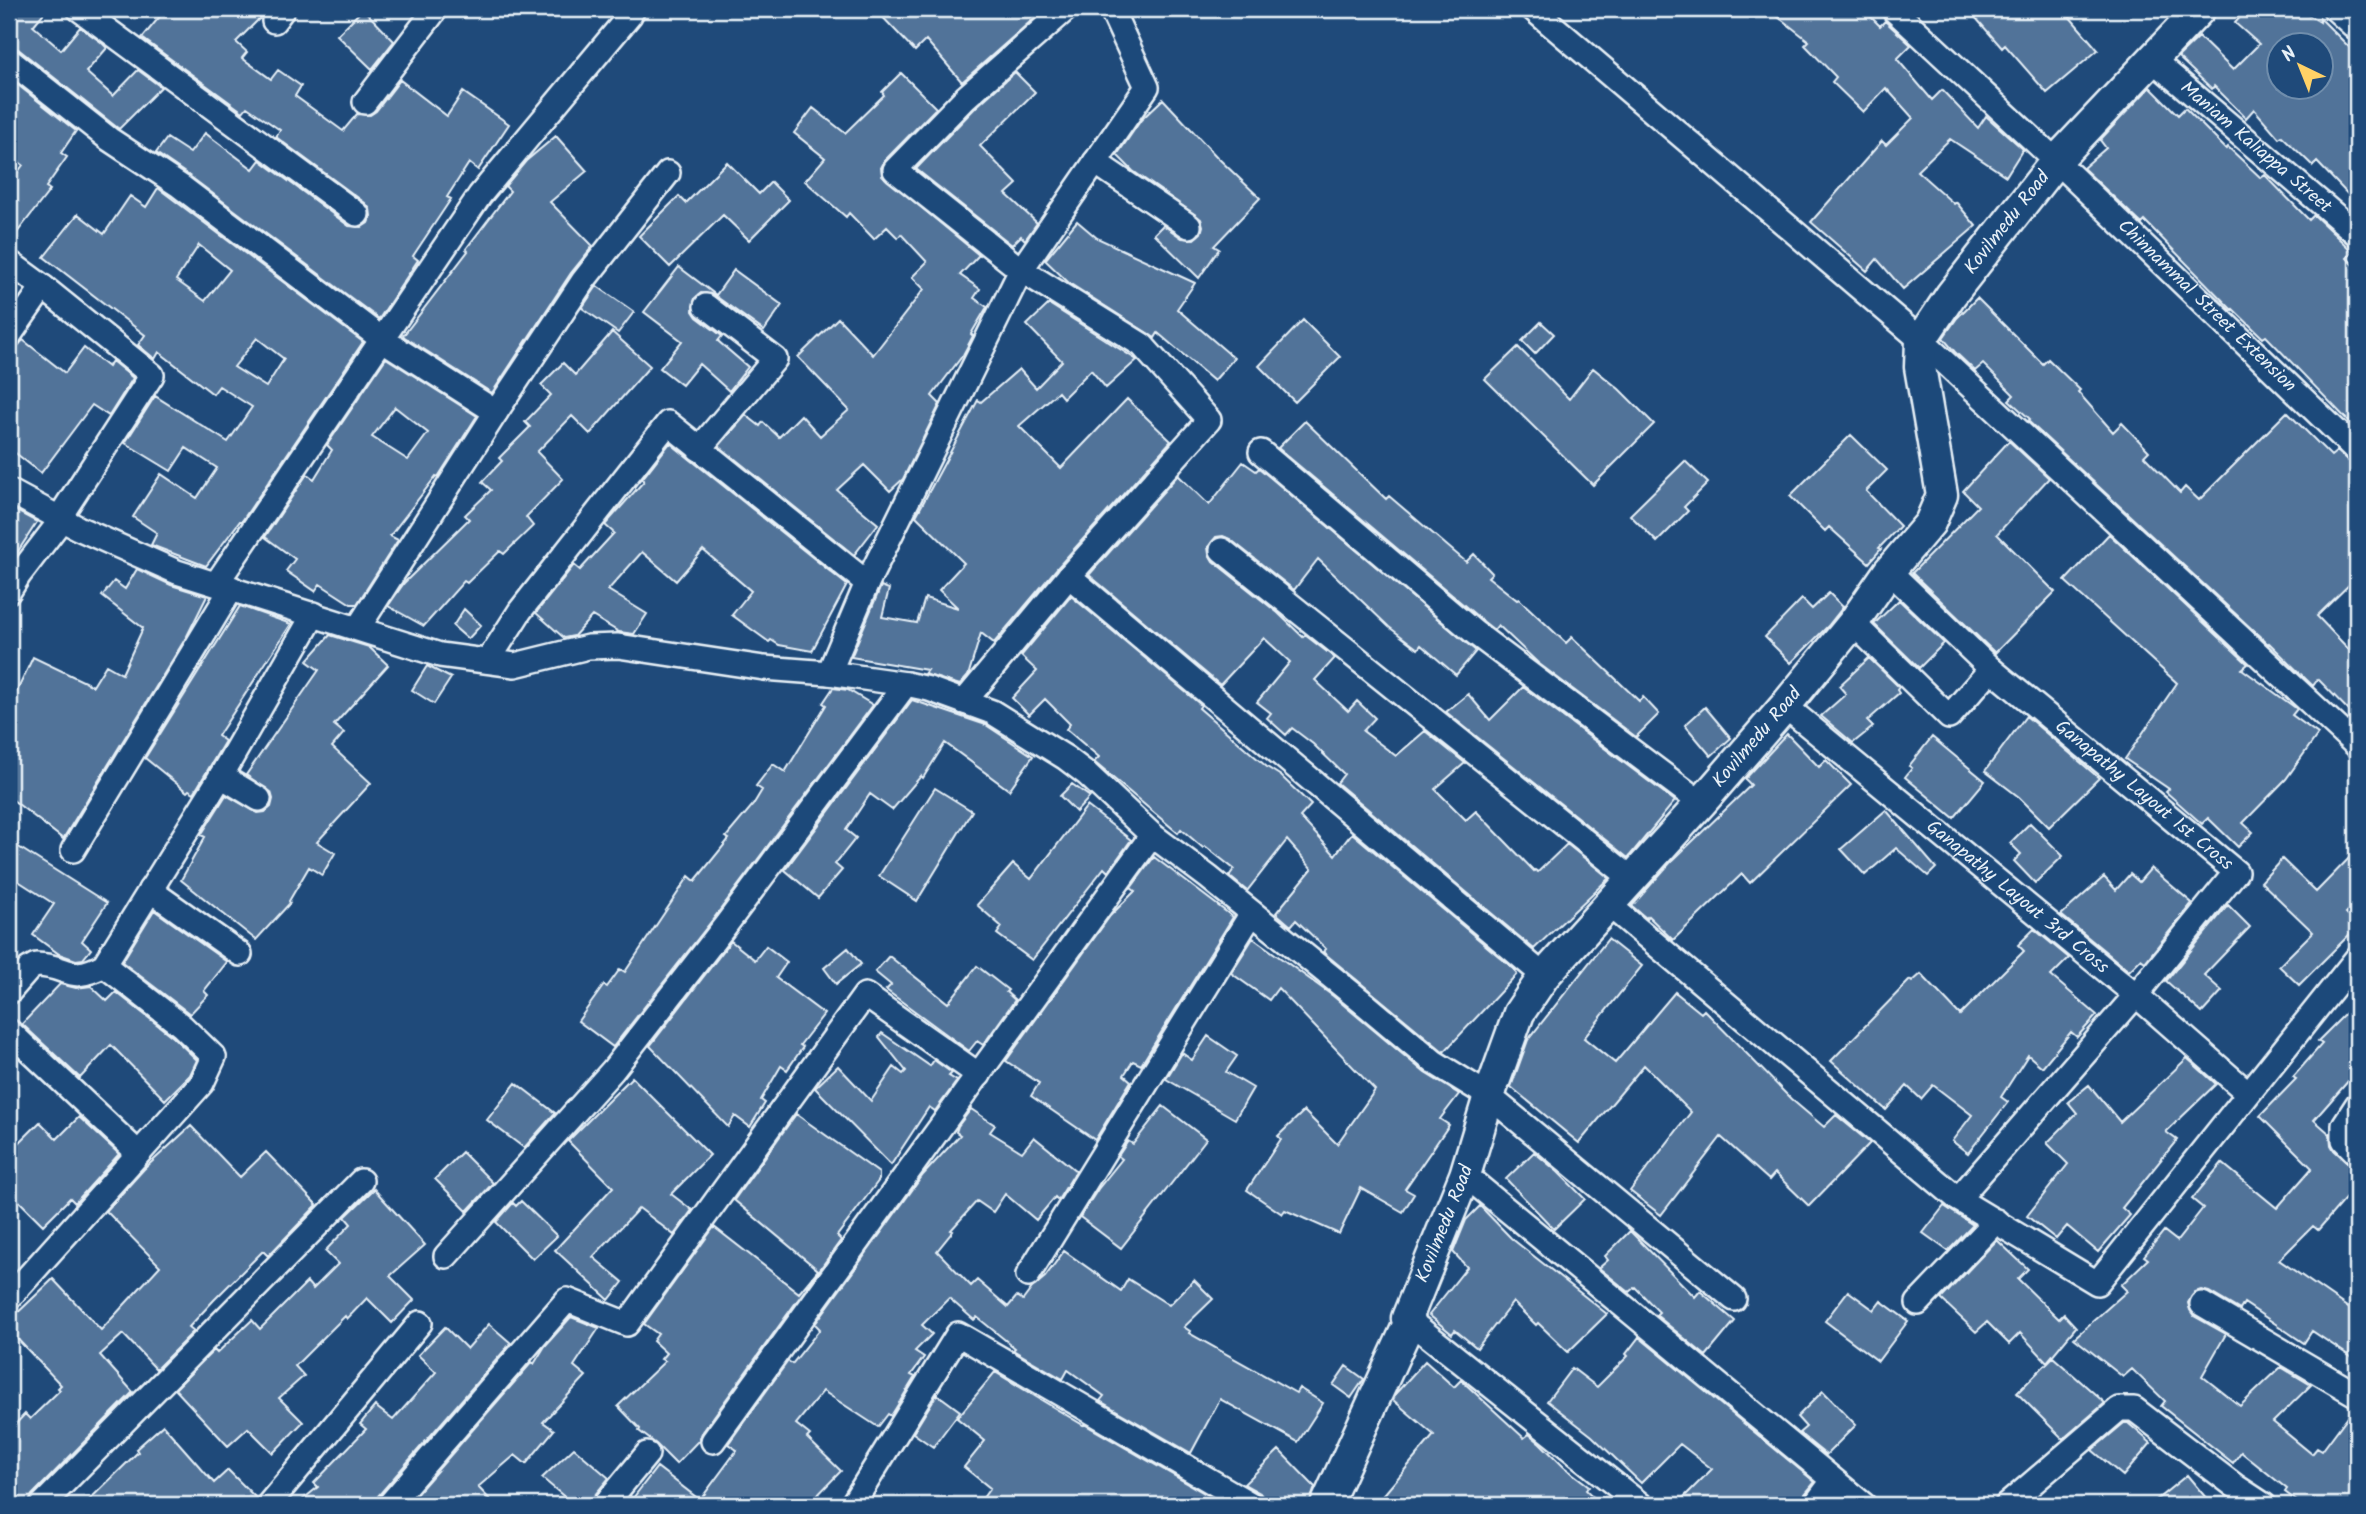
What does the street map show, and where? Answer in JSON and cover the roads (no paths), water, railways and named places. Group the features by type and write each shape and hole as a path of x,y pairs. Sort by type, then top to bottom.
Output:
{"street":[{"path":"79,9 357,214"},
{"path":"365,102 436,9"},
{"path":"73,850 224,586 383,340 480,195 633,9"},
{"path":"964,702 1069,576 1209,420 1142,345 1021,270 895,170 966,97 1066,9"},
{"path":"829,673 867,583 1021,270 1147,88 1111,9"},
{"path":"1533,9 1921,340 2357,746"},
{"name":"Chinnammal Street Extension","path":"1893,9 2056,161 2357,451"},
{"name":"Kovilmedu Road","path":"1326,1505 1410,1321 1407,1318 1465,1175 1489,1096 1519,1013 1544,976 1701,803 1784,706 1853,623 1889,571 1930,523 1942,495 1920,367 1921,340 1951,295 2056,161 2200,9"},
{"path":"2335,9 2357,29"},
{"path":"9,60 109,139 180,187 383,340 496,412"},
{"name":"Maniam Kaliappa Street","path":"2153,60 2357,234"},
{"path":"1095,162 1189,226"},
{"path":"358,628 583,281 668,173"},
{"path":"9,262 152,375 61,519 12,578"},
{"path":"9,336 43,287"},
{"path":"699,449 775,359 706,306"},
{"path":"488,661 520,611 668,423 867,583"},
{"path":"1261,452 1475,634 1701,803"},
{"path":"9,491 78,528 177,572 440,655 516,665 588,647 618,646 764,668 829,673 906,684 929,689 992,712 1087,774 1152,835 1434,1062 1489,1096 1734,1299"},
{"path":"1222,550 1631,878"},
{"name":"Ganapathy Layout 1st Cross","path":"1889,571 1991,669 2235,872 2136,995 1958,1199"},
{"path":"1069,576 1544,976"},
{"path":"9,992 29,969 36,965 73,974 88,974 104,965 221,776 314,614"},
{"path":"1853,623 1949,717 1991,669"},
{"path":"446,1256 613,1070 725,926 906,684"},
{"name":"Ganapathy Layout 3rd Cross","path":"1784,706 2136,995 2248,1093"},
{"path":"221,776 259,799"},
{"path":"713,1441 1152,835"},
{"path":"150,890 240,954"},
{"path":"1608,904 1958,1199 2097,1283 2357,958"},
{"path":"1028,1275 1252,913"},
{"path":"9,1298 202,1083 214,1057 182,1026 104,965"},
{"path":"389,1505 567,1300 627,1324 865,995 979,1075"},
{"path":"9,1031 138,1153"},
{"path":"2357,1105 2344,1125 2344,1140 2357,1153"},
{"path":"1465,1175 1864,1505"},
{"path":"43,1505 361,1181"},
{"path":"1918,1303 1996,1221"},
{"path":"2203,1304 2357,1395"},
{"path":"1410,1321 1641,1505"},
{"path":"268,1505 420,1323"},
{"path":"852,1505 958,1334 1252,1505"},
{"path":"2007,1505 2119,1409 2134,1409 2264,1505"},
{"path":"605,1505 647,1454"},
{"path":"1815,1505 1833,1481"}]}
